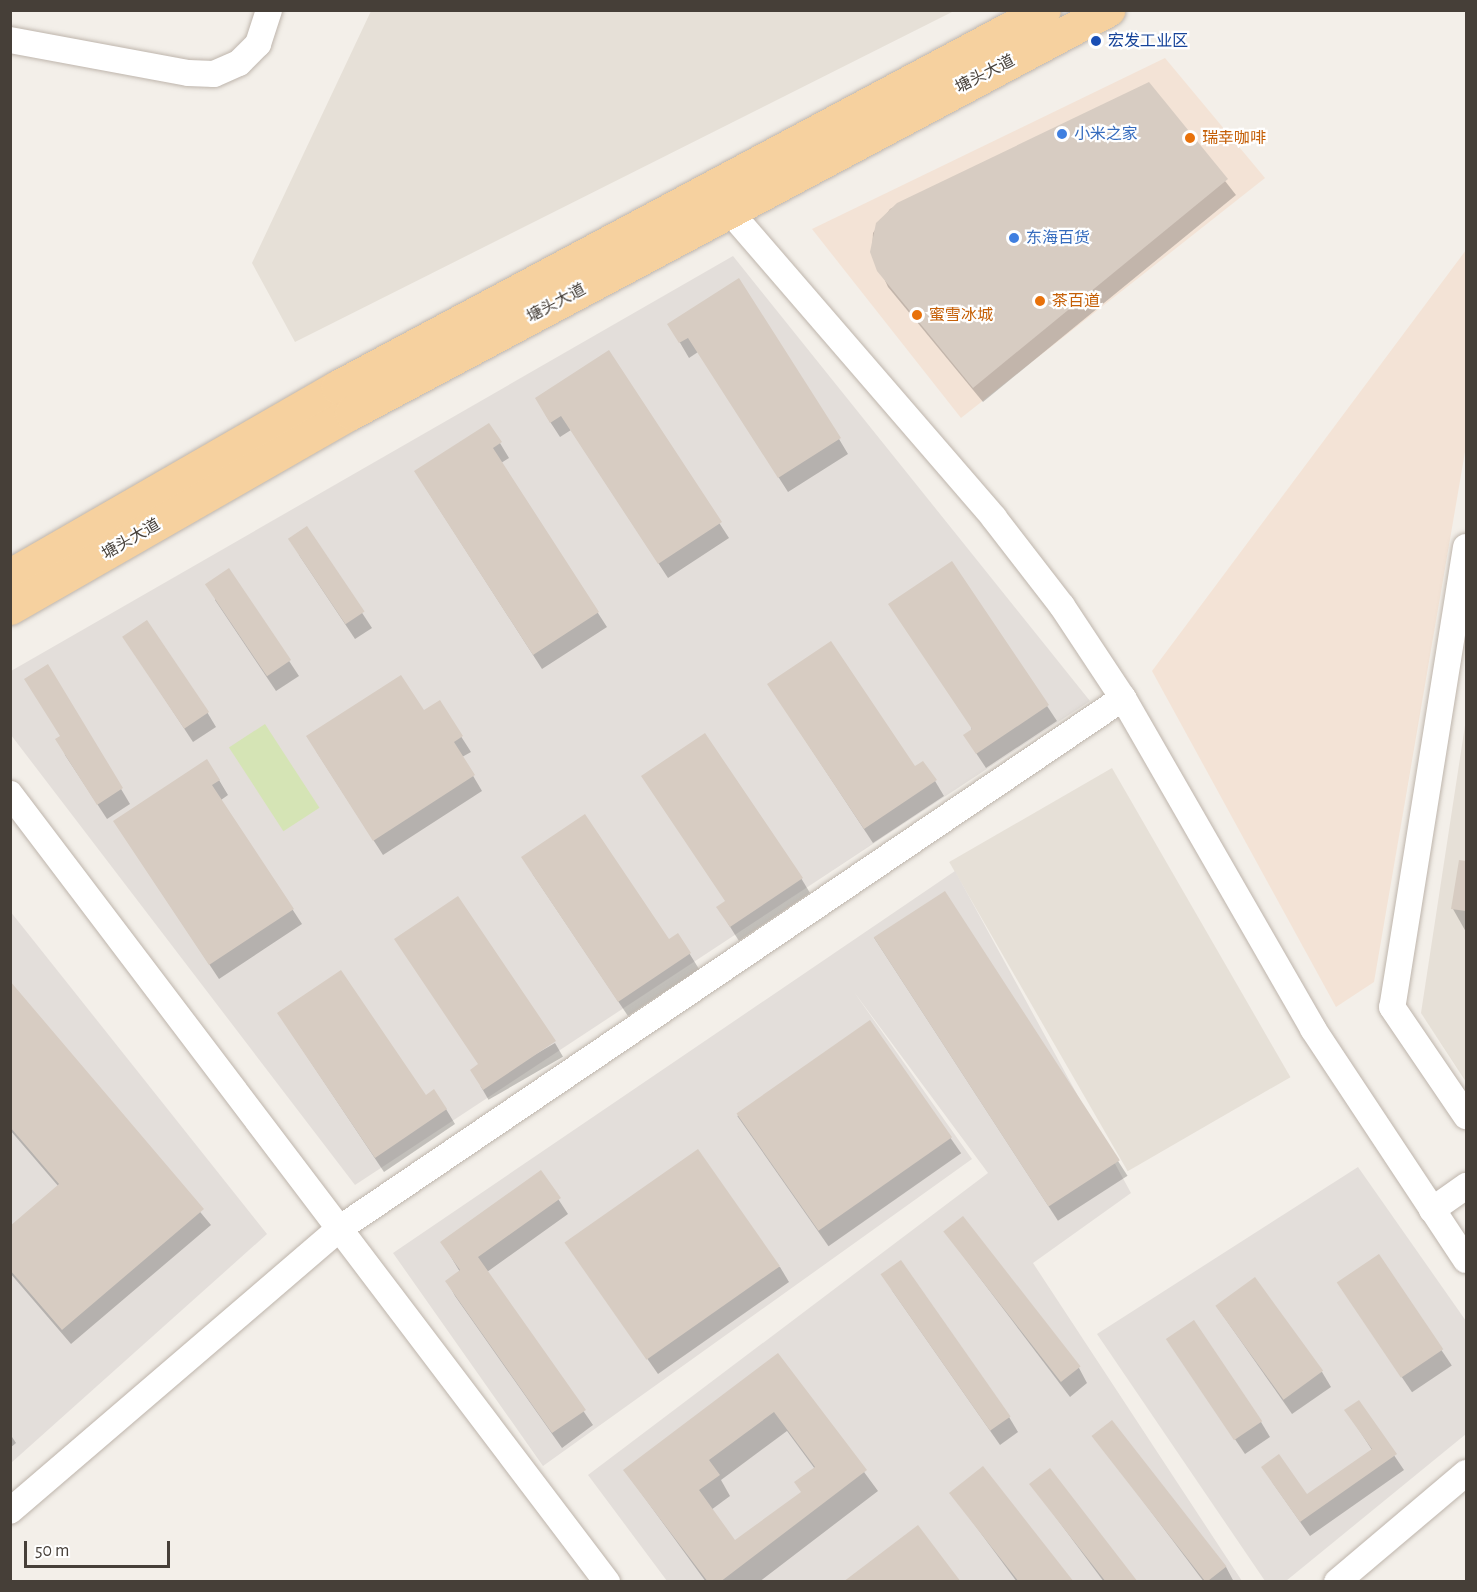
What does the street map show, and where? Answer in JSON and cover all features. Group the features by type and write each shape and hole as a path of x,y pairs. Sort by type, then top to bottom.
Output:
{"main road":[{"name":"塘头大道","path":"10,608 1044,10"},
{"name":"塘头大道","path":"10,575 337,387 1108,10"}],"street":[{"path":"10,40 188,73 214,74 239,63 258,44 269,10"},
{"path":"719,199 994,518 1062,606 1123,698 1313,1029 1467,1260"},
{"path":"1467,547 1392,1007 1467,1116"},
{"path":"10,1511 339,1229 1123,698"},
{"path":"10,794 607,1581"},
{"path":"1432,1210 1467,1186"},
{"path":"1340,1581 1467,1473"}],"shaded area":[{"path":"371,10 954,11 295,342 252,263"},
{"name":"东海百货","path":"1165,58 1265,178 961,418 812,229"},
{"path":"1466,250 1466,446 1374,982 1336,1007 1152,671"},
{"path":"733,256 1090,701 355,1185 11,735 11,671"},
{"path":"1466,719 1466,1082 1421,1013"},
{"path":"1112,768 1290,1077 1128,1171 949,862"},
{"path":"955,871 1131,1193 1033,1263 1242,1581 667,1581 588,1475 988,1173 854,992 972,1159 543,1466 393,1253"},
{"path":"10,911 267,1234 11,1463 10,1463"},
{"path":"1358,1167 1466,1321 1466,1434 1286,1581 1265,1581 1097,1334"}],"green space":[{"path":"265,724 319,808 283,831 229,747"}],"building":[{"name":"东海百货","path":"1149,82 1228,179 973,388 877,271 870,252 876,223 897,203"},
{"path":"739,278 841,438 778,478 688,338 679,343 667,324"},
{"path":"609,350 722,522 658,564 561,416 550,423 535,398"},
{"path":"489,423 502,442 493,448 599,612 533,655 414,471"},
{"path":"307,526 365,611 346,624 288,539"},
{"path":"952,561 1049,705 976,754 963,735 972,729 888,604"},
{"path":"229,568 291,660 267,676 205,584"},
{"path":"147,620 209,712 184,729 122,637"},
{"path":"831,641 915,766 923,761 937,780 864,829 767,684"},
{"path":"48,664 123,788 97,805 55,739 60,736 24,679"},
{"path":"401,675 424,710 440,700 463,736 454,742 475,775 373,841 306,736"},
{"path":"705,733 803,878 730,927 716,907 725,901 641,776"},
{"path":"207,759 220,780 212,785 294,909 209,965 113,821"},
{"path":"585,814 669,939 678,933 691,953 618,1002 521,857"},
{"path":"1459,860 1466,861 1466,911 1451,909"},
{"path":"945,891 1120,1160 1049,1207 874,937"},
{"path":"458,896 556,1041 483,1090 470,1070 478,1064 394,939"},
{"path":"341,970 426,1095 434,1089 447,1109 375,1158 277,1013"},
{"path":"10,981 204,1209 62,1330 10,1270 10,1226 59,1184 10,1127"},
{"path":"870,1020 952,1137 818,1231 736,1113"},
{"path":"698,1149 780,1266 646,1360 564,1242"},
{"path":"541,1170 561,1198 478,1257 586,1410 552,1433 445,1281 460,1270 440,1242"},
{"path":"963,1216 1081,1367 1061,1382 943,1231"},
{"path":"1379,1254 1443,1349 1401,1378 1337,1283"},
{"path":"901,1260 1011,1416 990,1431 881,1274"},
{"path":"1255,1277 1323,1371 1284,1400 1215,1306"},
{"path":"1194,1320 1262,1421 1234,1440 1166,1339"},
{"path":"778,1353 867,1470 720,1582 708,1582 623,1470","holes":["774,1412 815,1467 794,1482 801,1492 735,1540 699,1490 720,1475 709,1460"]},
{"path":"1359,1400 1397,1454 1300,1522 1261,1467 1279,1454 1307,1494 1372,1449 1344,1410"},
{"path":"1112,1420 1227,1567 1206,1582 1092,1436"},
{"path":"983,1466 1074,1582 1019,1582 949,1493"},
{"path":"1050,1468 1138,1582 1106,1582 1029,1484"},
{"path":"918,1525 961,1582 843,1582"}],"place":[{"name":"宏发工业区","path":"1096,41"},
{"name":"小米之家","path":"1062,134"},
{"name":"瑞幸咖啡","path":"1190,138"},
{"name":"东海百货","path":"1014,238"},
{"name":"茶百道","path":"1040,301"},
{"name":"蜜雪冰城","path":"917,315"}]}
